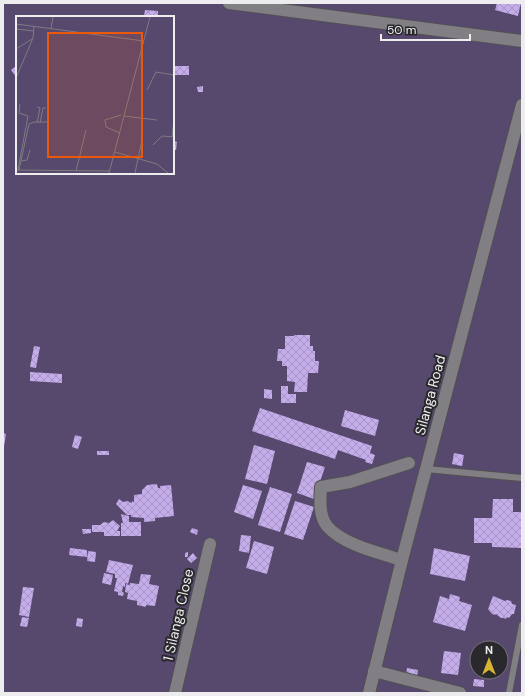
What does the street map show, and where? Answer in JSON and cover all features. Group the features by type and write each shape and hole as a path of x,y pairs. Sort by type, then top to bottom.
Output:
{"street":[{"path":"229,3 522,41"},
{"name":"Silanga Road","path":"369,693 402,560 522,105"},
{"path":"402,560 354,544 341,537 327,526 322,516 320,503 321,487 350,482 409,463"},
{"name":"1 Silanga Close","path":"175,693 210,544"},
{"path":"374,671 460,693"}],"lane":[{"path":"426,469 522,478"},
{"path":"509,693 522,625"}],"shaded area":[{"path":"3,3 522,3 522,693 3,693"}],"building":[{"path":"497,3 521,3 518,16 495,10"},
{"path":"145,10 158,11 158,16 144,16"},
{"path":"16,66 16,77 11,70"},
{"path":"174,66 189,66 189,75 174,75"},
{"path":"203,86 203,92 198,92 197,87"},
{"path":"174,141 177,142 176,150 174,149"},
{"path":"310,335 310,346 313,346 313,351 315,351 315,361 319,361 318,373 308,373 307,392 294,392 295,382 287,381 287,366 282,366 282,361 277,361 278,349 285,349 285,336"},
{"path":"34,346 40,347 36,368 30,367"},
{"path":"30,372 62,374 62,383 30,381"},
{"path":"281,386 288,386 288,394 296,394 296,403 281,403"},
{"path":"264,389 272,390 272,399 264,398"},
{"path":"260,408 372,446 370,453 375,455 372,464 365,462 366,460 338,450 335,459 252,431"},
{"path":"345,410 379,420 375,436 341,426"},
{"path":"3,433 6,434 4,447 3,447"},
{"path":"75,435 82,437 78,449 72,447"},
{"path":"254,445 275,451 267,484 245,479"},
{"path":"97,451 109,451 109,455 97,455"},
{"path":"454,453 464,455 462,466 452,464"},
{"path":"307,462 325,467 314,499 297,493"},
{"path":"157,484 158,488 160,488 160,486 171,485 174,516 155,518 155,521 144,522 144,518 131,517 131,515 127,515 116,504 119,499 123,502 127,501 132,503 132,501 134,502 134,495 142,494 142,490 147,485"},
{"path":"243,485 262,491 253,519 234,512"},
{"path":"270,487 292,494 280,532 258,525"},
{"path":"493,499 513,499 513,512 522,512 522,548 492,547 492,543 474,543 474,518 492,518"},
{"path":"295,501 314,507 303,540 284,534"},
{"path":"121,514 129,516 129,522 141,522 141,536 121,536 121,523 123,523"},
{"path":"113,520 120,526 117,531 120,531 120,536 104,536 104,532 92,532 92,525 100,525 104,522 109,523"},
{"path":"192,528 198,530 197,535 190,532"},
{"path":"82,529 91,529 91,533 83,534"},
{"path":"241,535 251,536 249,553 239,551"},
{"path":"254,541 274,547 267,574 246,568"},
{"path":"70,548 87,550 87,557 69,555"},
{"path":"434,548 470,556 465,581 430,574"},
{"path":"88,551 96,552 95,562 87,561"},
{"path":"188,552 188,557 185,557 185,553"},
{"path":"193,553 197,558 191,563 187,559"},
{"path":"109,560 133,565 128,584 125,583 125,587 123,586 123,596 118,595 118,592 114,591 117,578 115,578 115,574 106,572"},
{"path":"104,573 113,575 111,585 102,583"},
{"path":"141,574 151,575 149,584 159,586 155,606 146,605 146,607 137,605 137,601 127,599 128,593 125,592 126,584 139,584"},
{"path":"23,587 34,588 29,617 19,615"},
{"path":"450,594 460,597 459,601 472,605 465,631 433,622 440,596 449,599"},
{"path":"493,596 505,601 511,601 512,604 516,605 514,614 506,619 501,618 496,614 492,614 488,609"},
{"path":"22,617 29,618 27,627 20,626"},
{"path":"77,618 83,619 82,627 76,626"},
{"path":"444,651 461,653 458,675 441,673"},
{"path":"407,668 418,670 417,678 406,677"},
{"path":"474,680 484,680 484,687 473,686"}]}
